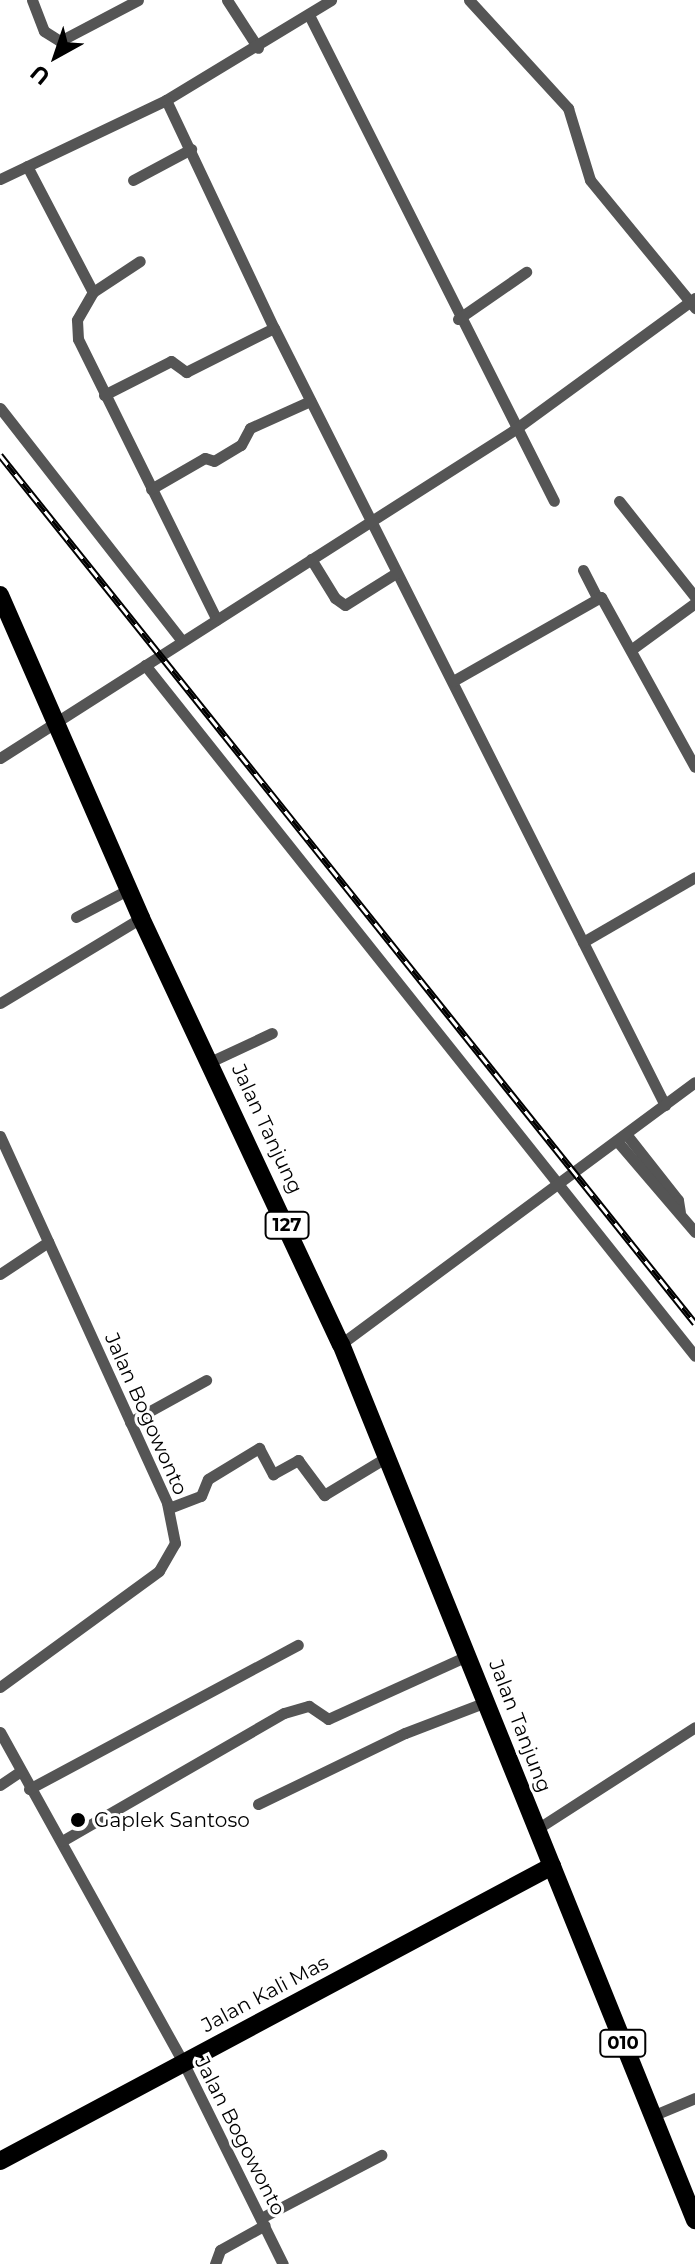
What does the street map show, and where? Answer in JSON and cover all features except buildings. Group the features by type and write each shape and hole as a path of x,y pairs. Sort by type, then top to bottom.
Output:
{"main road":[{"name":"Jalan Tanjung","path":"0,595 141,918 212,1061 341,1344 552,1866"},
{"name":"Jalan Kali Mas","path":"0,2161 552,1866"},
{"name":"010","path":"552,1866 695,2220"}],"street":[{"path":"32,0 44,31 60,41 138,0"},
{"path":"227,0 258,48"},
{"path":"0,179 166,100 258,48 331,0"},
{"path":"0,758 514,430 693,302 590,180 568,108 469,0"},
{"path":"309,15 352,93 458,319 554,501"},
{"path":"166,100 370,522 665,1105"},
{"path":"133,180 191,149"},
{"path":"27,166 93,292"},
{"path":"140,261 93,292 75,328 104,395 217,620"},
{"path":"458,319 526,272"},
{"path":"104,395 171,361 186,372 274,328"},
{"path":"151,489 205,458 214,461 241,445 250,428 310,401"},
{"path":"0,408 181,640"},
{"path":"619,501 695,600 632,649"},
{"path":"311,559 335,598 345,605 396,573"},
{"path":"583,570 597,598 607,602 695,767"},
{"path":"453,681 597,598"},
{"path":"145,665 695,1356"},
{"path":"583,942 695,877"},
{"path":"76,917 129,889"},
{"path":"0,1003 141,918"},
{"path":"212,1061 272,1033"},
{"path":"341,1344 560,1186 695,1082"},
{"name":"Jalan Bogowonto","path":"0,1136 169,1508 175,1543 159,1571 0,1687"},
{"path":"621,1138 669,1207 680,1212 693,1227"},
{"path":"0,1274 48,1242"},
{"path":"130,1422 206,1380"},
{"path":"169,1508 201,1496 208,1479 259,1448 273,1474 298,1460 324,1495 387,1457"},
{"path":"29,1789 298,1645"},
{"path":"62,1841 284,1713 309,1706 328,1719 469,1655"},
{"path":"258,1804 405,1733 486,1702"},
{"path":"537,1829 695,1727"},
{"name":"Jalan Bogowonto","path":"0,1732 183,2062 283,2264"},
{"path":"0,1785 21,1771"},
{"path":"652,2116 695,2098"},
{"path":"215,2264 220,2250 381,2155"}],"railway":[{"path":"0,455 695,1323"}],"place":[{"name":"Gaplek Santoso","path":"78,1820"}]}
